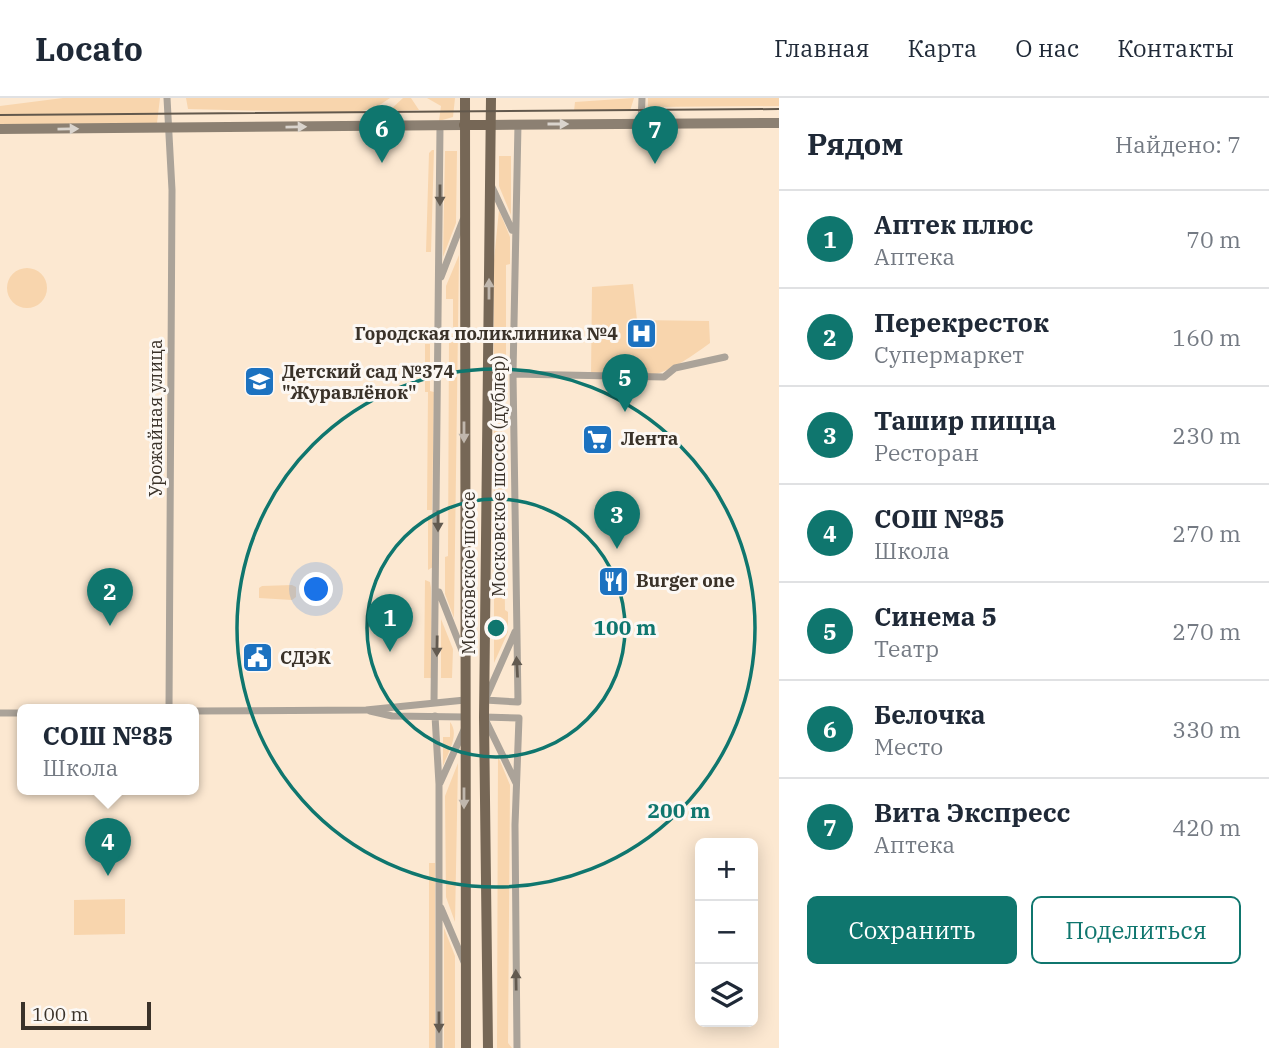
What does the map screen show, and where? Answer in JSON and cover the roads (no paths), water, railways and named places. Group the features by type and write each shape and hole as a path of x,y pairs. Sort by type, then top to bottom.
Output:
{"main road":[{"name":"Московское шоссе","path":"465,98 466,1048"},
{"name":"Московское шоссе","path":"488,1048 484,717 491,98"},
{"path":"0,130 779,123"},
{"path":"465,700 485,700"},
{"path":"465,717 484,717"}],"street":[{"name":"Урожайная улица","path":"167,98 172,190 169,704"},
{"path":"641,123 642,98"},
{"name":"Московское шоссе (дублер)","path":"485,700 518,702 513,374 518,124"},
{"path":"435,703 440,127"},
{"path":"489,180 514,233"},
{"path":"439,281 465,216"},
{"path":"513,374 664,377 675,368 725,357"},
{"path":"438,588 464,656"},
{"path":"485,700 515,632"},
{"path":"199,711 366,710 465,700"},
{"path":"366,710 392,716 465,717"},
{"path":"435,716 439,783 439,1048"},
{"path":"516,783 484,717 519,718 516,783 517,1048"},
{"path":"439,783 464,730"},
{"path":"440,905 464,962"}],"tram line":[{"path":"0,115 779,109"}],"place":[{"name":"Белочка","path":"382,163"},
{"name":"Вита Экспресс","path":"655,164"},
{"name":"Городская поликлиника №4","path":"641,334"},
{"name":"Детский сад №374 \"Журавлёнок\"","path":"259,382"},
{"name":"Синема 5","path":"625,412"},
{"name":"Лента","path":"598,439"},
{"name":"Ташир пицца","path":"617,549"},
{"name":"Burger one","path":"613,581"},
{"name":"Перекресток","path":"110,626"},
{"name":"Аптек плюс","path":"390,652"},
{"name":"СДЭК","path":"257,658"},
{"name":"СОШ №85","path":"108,876"}]}
